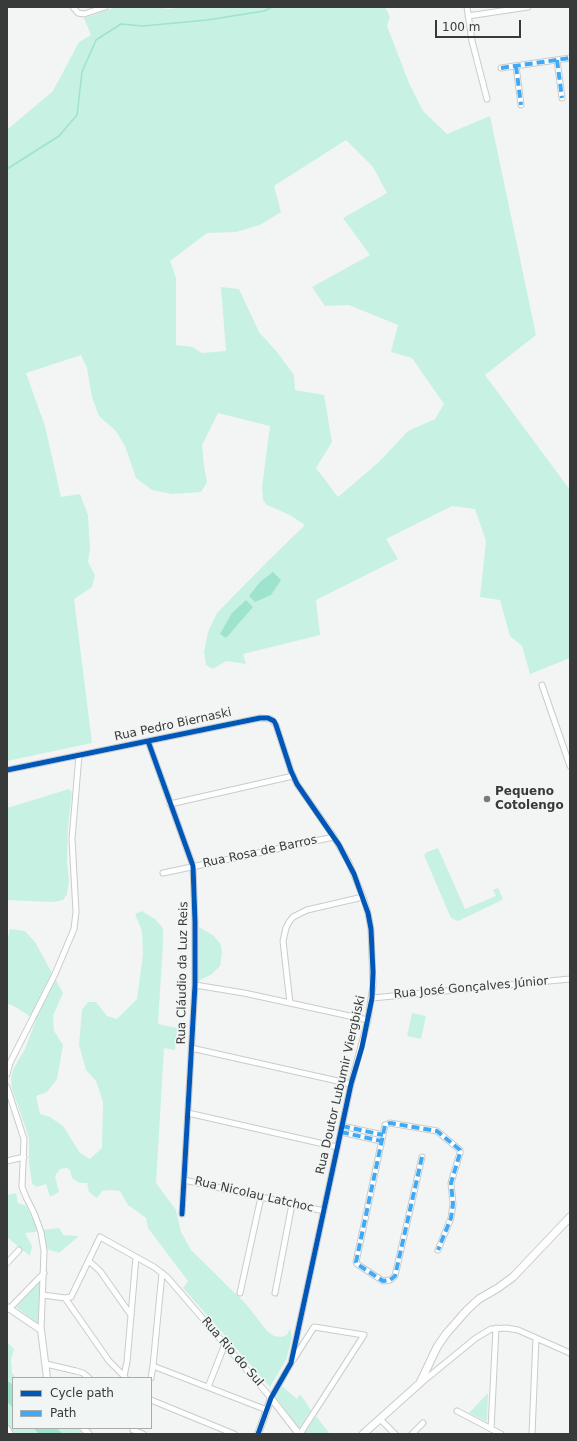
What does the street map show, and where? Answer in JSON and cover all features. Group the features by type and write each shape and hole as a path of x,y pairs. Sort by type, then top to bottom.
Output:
{"main road":[{"path":"363,1434 420,1383 437,1347 467,1310 479,1299 513,1277 570,1217"}],"street":[{"path":"73,7 81,14 106,7"},
{"path":"466,7 472,41 487,99"},
{"path":"468,16 528,7"},
{"path":"501,68 570,58"},
{"path":"557,60 562,98"},
{"path":"516,66 521,105"},
{"path":"542,685 570,766"},
{"name":"Rua Pedro Biernaski","path":"7,770 260,718 271,719"},
{"name":"Rua Doutor Lubumir Viergbiski","path":"271,719 276,725 293,776 334,837 349,863 363,897 371,929 373,972 372,998 368,1020 351,1084 291,1363 271,1398"},
{"name":"Rua Cláudio da Luz Reis","path":"148,740 193,866 196,922 195,985 182,1214"},
{"path":"7,1074 10,1063 54,974 74,929 76,912 72,839 80,755"},
{"path":"170,804 293,776"},
{"name":"Rua Rosa de Barros","path":"163,873 334,837"},
{"path":"290,1003 284,941 286,928 289,922 293,917 307,910 363,897"},
{"name":"Rua José Gonçalves Júnior","path":"372,998 570,979"},
{"path":"195,985 234,991 368,1020"},
{"path":"191,1048 351,1084"},
{"path":"7,1087 25,1146 22,1187 41,1232 44,1251 41,1330 47,1377"},
{"path":"188,1113 338,1147"},
{"path":"422,1157 396,1273 393,1278 383,1281 357,1264 355,1259 385,1125 390,1123 433,1130 460,1150 451,1183 453,1204 451,1218 438,1250"},
{"path":"342,1126 382,1138"},
{"path":"341,1132 382,1138"},
{"path":"7,1161 24,1157"},
{"name":"Rua Nicolau Latchoc","path":"184,1180 324,1211"},
{"path":"240,1293 261,1197"},
{"path":"274,1293 292,1204"},
{"name":"Rua Rio do Sul","path":"89,1261 100,1237 162,1273 178,1288 271,1398 299,1434"},
{"path":"7,1263 19,1250"},
{"path":"125,1377 136,1257"},
{"path":"42,1295 69,1298 73,1295 89,1261 100,1271 131,1316"},
{"path":"41,1330 8,1308 44,1273"},
{"path":"151,1377 162,1273"},
{"path":"65,1298 109,1361 125,1377"},
{"path":"291,1363 314,1327 364,1336 299,1434"},
{"path":"420,1383 476,1338 496,1328 512,1329 570,1353"},
{"path":"491,1429 496,1328"},
{"path":"532,1434 536,1338"},
{"path":"208,1387 225,1344"},
{"path":"46,1364 76,1371 88,1377"},
{"path":"153,1366 267,1410"},
{"path":"258,1434 271,1398"},
{"path":"152,1400 234,1434"},
{"path":"457,1411 502,1434"},
{"path":"380,1419 395,1434"},
{"path":"412,1434 423,1423"},
{"path":"7,1429 10,1434"},
{"path":"133,1431 143,1434"}],"shaded area":[{"path":"116,7 152,7 169,9 183,7 385,7 390,17 387,26 409,83 423,111 447,134 490,116 536,335 485,375 570,490 570,658 530,674 522,646 510,636 500,600 480,597 486,541 475,509 452,506 386,539 398,559 316,600 320,635 243,654 246,664 226,661 213,669 206,665 204,652 208,632 217,613 305,525 290,515 267,505 263,500 262,487 270,426 218,413 202,445 207,482 201,492 172,494 152,490 136,478 125,446 116,431 99,416 92,397 87,368 81,355 26,373 45,426 61,497 80,494 88,515 90,548 88,562 95,575 92,587 74,599 92,743 7,761 7,127 8,129 53,91 79,42 91,35 84,18","holes":["346,140 373,167 387,193 343,218 370,255 312,287 325,306 349,305 398,325 391,352 412,358 444,404 435,419 408,431 379,462 338,497 316,468 332,442 324,395 295,390 294,375 277,352 259,332 239,289 221,287 226,351 202,353 192,347 176,345 176,278 170,261 207,233 236,232 260,225 281,212 274,186"]},
{"path":"273,572 281,580 271,595 255,602 249,596 260,582"},
{"path":"246,600 253,607 226,638 220,634 232,613"},
{"path":"69,789 72,792 68,827 67,863 69,881 67,894 63,900 53,902 7,900 7,808"},
{"path":"438,848 465,909 496,896 493,890 498,888 503,899 458,921 451,918 424,855 427,852"},
{"path":"142,911 155,919 163,928 158,1024 177,1028 175,1050 164,1048 156,1183 176,1210 181,1232 191,1250 246,1304 267,1331 274,1336 281,1337 287,1335 290,1328 292,1338 286,1360 270,1387 183,1288 188,1281 148,1228 146,1218 128,1205 120,1191 102,1191 97,1198 89,1192 87,1183 80,1183 72,1178 70,1170 67,1168 60,1169 55,1176 59,1192 50,1197 46,1184 37,1187 32,1184 29,1161 29,1138 12,1089 11,1078 14,1068 25,1049 36,1020 12,1005 7,1004 7,941 10,929 25,931 35,942 63,993 53,1016 54,1031 63,1045 57,1079 47,1092 36,1096 40,1114 50,1117 63,1126 80,1153 90,1159 102,1148 103,1102 96,1081 86,1070 79,1045 82,1010 88,1002 96,1002 107,1016 117,1019 137,999 143,955 142,931 135,914"},
{"path":"199,927 214,936 221,945 222,953 220,966 212,974 198,981"},
{"path":"412,1013 426,1016 421,1039 407,1036"},
{"path":"16,1193 18,1203 26,1206 37,1226 36,1232 25,1233 32,1246 30,1256 7,1237 7,1195"},
{"path":"59,1228 63,1235 79,1236 59,1253 47,1249 42,1230"},
{"path":"40,1281 38,1324 16,1307"},
{"path":"7,1342 14,1349 11,1360 12,1373 15,1377 12,1377 12,1384 7,1379"},
{"path":"7,1380 12,1384 12,1407 7,1402"},
{"path":"282,1386 297,1399 300,1394 311,1410 299,1428 276,1397"},
{"path":"488,1393 487,1422 469,1413"},
{"path":"7,1402 12,1407 12,1429 34,1429 39,1434 7,1434"},
{"path":"316,1416 330,1434 304,1434"},
{"path":"34,1429 58,1429 63,1434 39,1434"},
{"path":"58,1429 78,1429 83,1434 63,1434"}],"waterway":[{"path":"7,169 59,136 77,115 82,72 96,40 121,24 143,26 207,20 264,11 272,7"}],"marked path":[{"path":"501,68 570,58"},
{"path":"557,60 562,98"},
{"path":"516,66 521,105"},
{"path":"422,1157 395,1276 390,1280 383,1281 356,1262 385,1125 390,1123 437,1131 460,1150 451,1183 453,1204 451,1218 438,1250"},
{"path":"342,1126 383,1135"},
{"path":"341,1132 381,1141"}],"cycle path":[{"path":"7,770 260,718 268,718 274,721 276,725 291,771 297,784 339,845 354,874 368,913 371,929 373,972 372,998 362,1047 351,1084 291,1363 271,1398 258,1434"},
{"path":"148,741 193,866 195,985 182,1214"}],"place":[{"name":"Pequeno Cotolengo","path":"487,799"}]}
